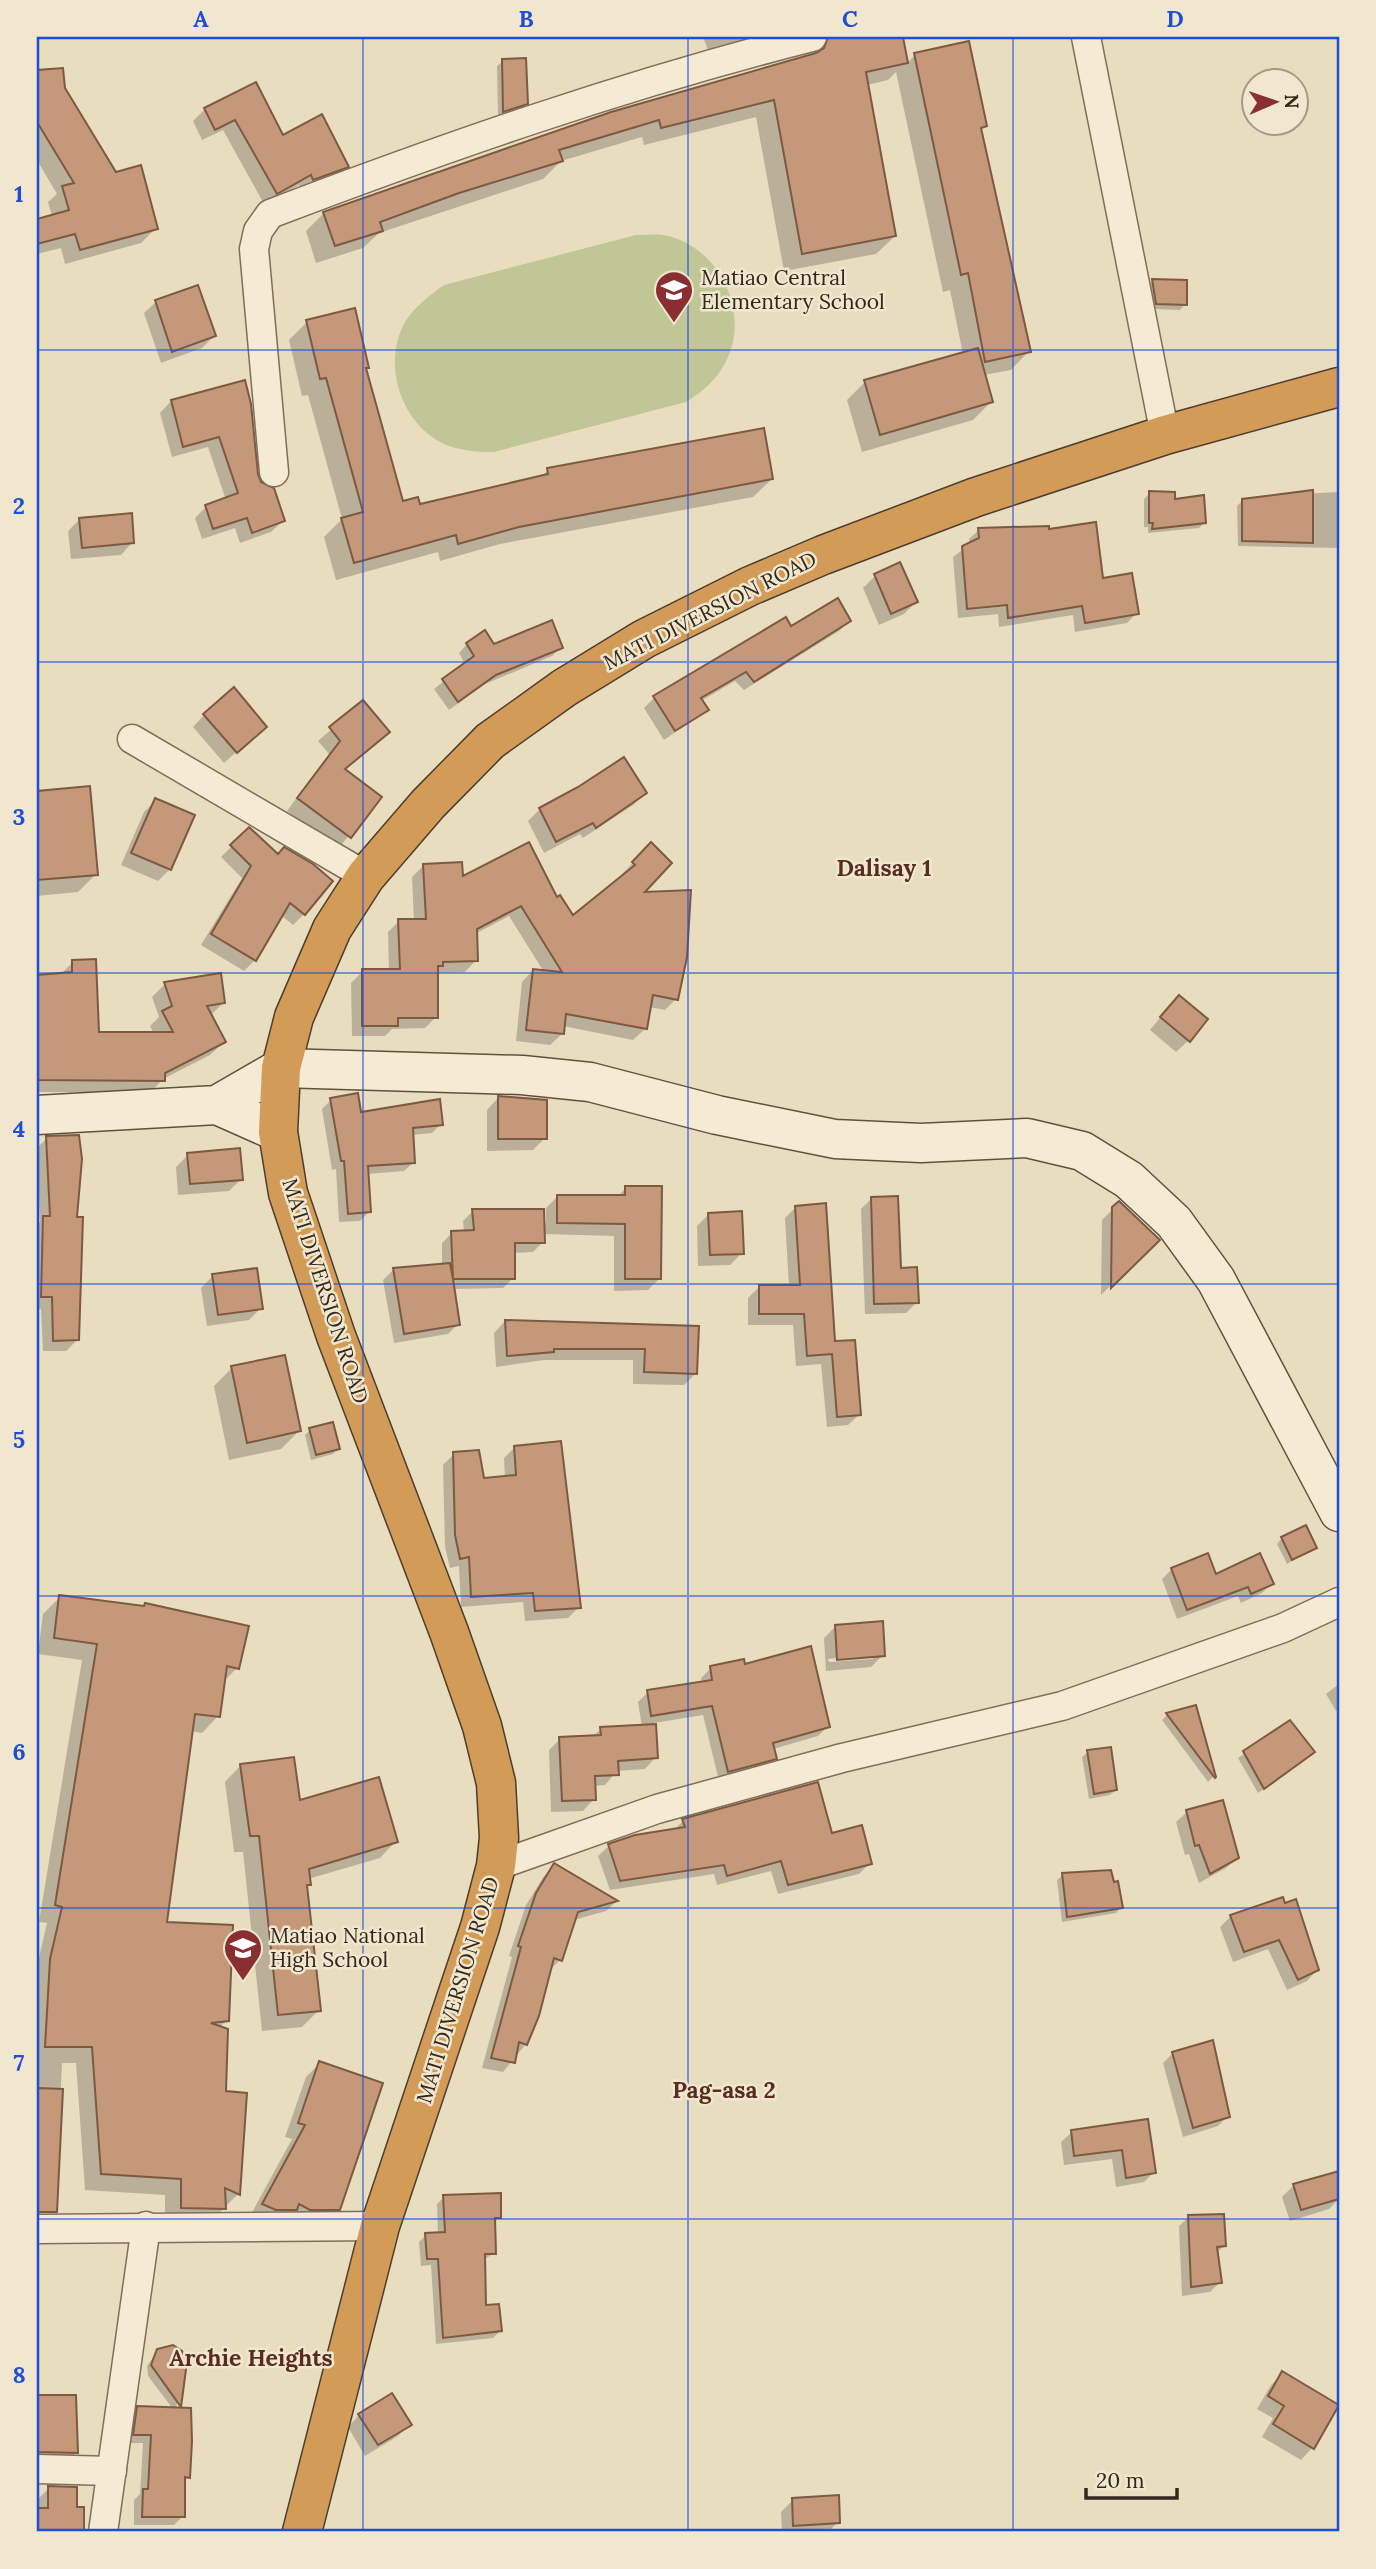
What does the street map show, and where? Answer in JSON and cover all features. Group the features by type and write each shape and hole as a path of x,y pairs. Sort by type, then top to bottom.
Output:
{"highway":[{"name":"MATI DIVERSION ROAD","path":"302,2532 380,2226 450,2023 496,1866 499,1838 496,1783 482,1726 328,1313 288,1192 278,1132 281,1068 294,1017 332,929 366,876 428,804 490,741 564,688 645,639 750,586 857,541 1023,481 1165,435 1339,387"}],"street":[{"path":"274,472 254,249 258,232 270,214 397,165 542,115 812,37"},
{"path":"1086,37 1165,435"},
{"path":"132,739 366,876"},
{"path":"37,1115 217,1105 281,1068 522,1075 590,1082 716,1115 835,1139 920,1143 1027,1138 1082,1151 1129,1180 1174,1222 1216,1280 1339,1511"},
{"path":"217,1105 278,1132"},
{"path":"496,1866 657,1809 842,1758 1062,1706 1283,1628 1339,1602"},
{"path":"37,2228 146,2225 380,2226"},
{"path":"103,2532 146,2225"},
{"path":"37,2469 112,2471"}],"green space":[{"path":"636,235 663,235 683,241 715,267 726,285 735,325 732,345 724,365 712,382 686,402 494,452 448,446 427,433 415,421 399,390 395,355 405,322 428,297 444,285"}],"building":[{"path":"828,37 903,37 908,63 866,72 896,236 802,254 774,100 661,128 659,120 559,150 563,161 459,193 380,222 383,231 335,246 323,212 611,112 816,53 824,48"},
{"path":"969,41 987,126 981,128 1031,352 985,362 968,273 961,275 914,53"},
{"path":"526,58 528,104 503,112 502,59"},
{"path":"63,68 65,88 116,172 141,165 158,229 80,250 75,234 37,244 37,219 69,210 62,186 74,183 37,122 37,70"},
{"path":"256,82 283,135 322,114 349,167 313,180 311,175 277,194 235,120 215,130 204,108"},
{"path":"1152,279 1187,280 1187,305 1156,304"},
{"path":"198,285 216,336 172,352 155,300"},
{"path":"355,308 369,368 366,368 403,501 418,497 420,504 548,474 547,468 764,428 773,479 519,527 458,544 456,535 354,563 341,518 363,512 326,378 320,379 306,320"},
{"path":"978,348 993,402 880,435 864,380"},
{"path":"245,380 251,404 258,474 261,482 274,488 285,521 252,533 247,518 213,529 205,505 238,493 219,437 183,447 171,400"},
{"path":"1313,490 1313,543 1242,541 1242,499"},
{"path":"1149,491 1175,492 1175,499 1204,495 1206,523 1152,529 1153,523 1149,523"},
{"path":"132,513 134,543 82,548 79,518"},
{"path":"1096,522 1103,578 1132,573 1139,614 1085,623 1082,606 1008,618 1007,605 967,609 962,546 979,538 978,528 1049,526 1049,529"},
{"path":"900,562 918,602 891,614 874,574"},
{"path":"838,598 851,621 754,682 746,672 701,698 709,710 675,731 653,696 786,617 791,626"},
{"path":"552,620 563,648 496,675 458,702 442,679 474,656 466,643 485,630 494,644"},
{"path":"234,687 267,727 237,753 203,714"},
{"path":"363,700 390,732 345,769 382,797 351,838 297,798 340,741 329,727"},
{"path":"624,757 647,793 596,828 593,823 556,842 539,808"},
{"path":"90,786 98,875 37,880 37,791"},
{"path":"155,798 195,815 171,870 131,853"},
{"path":"249,827 278,854 284,847 313,864 333,881 305,915 290,903 256,961 211,934 251,866 230,845"},
{"path":"529,842 557,897 560,895 573,915 635,865 632,862 651,842 672,863 645,892 691,890 687,957 678,1000 653,995 647,1029 566,1014 564,1034 526,1030 533,969 562,972 521,906 477,929 478,961 443,962 443,966 438,966 438,1018 398,1018 398,1026 362,1026 362,969 400,969 398,919 426,919 423,864 462,862 463,876"},
{"path":"96,959 99,1032 173,1032 162,1011 172,1006 164,982 221,973 225,1003 207,1006 226,1042 165,1073 165,1081 37,1080 37,975 72,972 72,960"},
{"path":"1179,995 1208,1019 1190,1042 1160,1017"},
{"path":"358,1093 361,1112 440,1099 443,1125 413,1128 415,1163 368,1166 371,1212 348,1214 344,1161 341,1161 330,1098"},
{"path":"498,1096 547,1100 547,1139 498,1139"},
{"path":"79,1135 82,1159 77,1217 83,1217 79,1340 53,1341 52,1297 41,1297 43,1216 50,1216 46,1136"},
{"path":"240,1148 243,1180 190,1184 187,1153"},
{"path":"625,1186 662,1186 661,1279 625,1279 625,1224 557,1223 557,1195 625,1195"},
{"path":"898,1196 901,1268 917,1267 919,1303 874,1304 871,1197"},
{"path":"1119,1201 1160,1240 1111,1288 1112,1207"},
{"path":"826,1203 835,1341 855,1340 861,1415 837,1417 832,1354 807,1356 804,1314 759,1314 759,1285 800,1285 795,1206"},
{"path":"472,1209 544,1209 545,1243 515,1243 515,1279 453,1279 451,1231 474,1230"},
{"path":"742,1211 744,1254 710,1255 708,1213"},
{"path":"450,1263 460,1325 404,1334 393,1268"},
{"path":"257,1268 263,1309 218,1315 212,1274"},
{"path":"505,1320 699,1326 697,1374 644,1372 645,1349 554,1349 554,1352 507,1356"},
{"path":"285,1355 301,1431 247,1443 231,1366"},
{"path":"333,1422 340,1449 316,1455 309,1428"},
{"path":"561,1441 581,1608 535,1611 533,1593 471,1597 469,1557 460,1559 455,1535 453,1452 479,1450 484,1478 516,1475 514,1446"},
{"path":"1306,1525 1317,1548 1292,1560 1281,1537"},
{"path":"1208,1553 1216,1574 1260,1553 1274,1584 1251,1594 1248,1587 1187,1610 1171,1568"},
{"path":"59,1595 144,1606 145,1603 249,1626 239,1669 227,1666 220,1717 195,1714 167,1922 233,1925 229,2021 211,2023 228,2029 226,2091 247,2093 240,2195 225,2188 226,2209 181,2208 181,2179 101,2174 92,2047 45,2047 50,1959 62,1907 55,1905 97,1644 54,1638"},
{"path":"883,1621 885,1656 837,1660 835,1625"},
{"path":"811,1646 830,1727 773,1743 777,1759 728,1772 712,1706 651,1716 647,1690 712,1680 710,1666 744,1659 745,1664"},
{"path":"1196,1705 1216,1777 1215,1778 1166,1713"},
{"path":"1290,1720 1315,1752 1264,1789 1243,1751"},
{"path":"656,1724 658,1758 618,1761 619,1775 595,1776 596,1800 562,1801 559,1737 601,1735 600,1727"},
{"path":"1111,1747 1117,1790 1094,1794 1087,1750"},
{"path":"294,1757 300,1800 379,1777 398,1842 309,1869 311,1885 307,1885 321,2011 278,2015 259,1836 250,1836 240,1764"},
{"path":"818,1782 832,1833 862,1825 872,1864 788,1885 781,1861 727,1876 724,1865 620,1881 608,1844 635,1835 685,1827 682,1819"},
{"path":"1223,1800 1239,1858 1210,1874 1199,1845 1195,1846 1186,1810"},
{"path":"554,1863 618,1901 578,1912 562,1961 554,1958 539,2016 527,2045 519,2042 515,2063 491,2058 521,1947 518,1946 536,1893"},
{"path":"1111,1870 1114,1882 1118,1881 1123,1908 1067,1917 1062,1873"},
{"path":"1283,1897 1285,1903 1296,1899 1319,1970 1298,1980 1279,1940 1244,1952 1230,1915"},
{"path":"1213,2040 1230,2117 1193,2128 1172,2052"},
{"path":"319,2061 383,2083 340,2210 310,2210 299,2204 297,2210 276,2210 262,2204 305,2125 298,2123"},
{"path":"37,2088 63,2089 57,2212 37,2212"},
{"path":"1148,2119 1156,2173 1126,2178 1122,2150 1074,2156 1071,2130"},
{"path":"1339,2171 1339,2199 1301,2210 1293,2184"},
{"path":"501,2193 501,2218 495,2218 496,2254 485,2254 486,2305 499,2304 502,2331 443,2338 438,2259 427,2259 425,2233 445,2232 443,2195"},
{"path":"1224,2214 1226,2246 1217,2247 1222,2283 1191,2287 1188,2215"},
{"path":"173,2345 182,2351 187,2362 181,2407 151,2365 157,2349"},
{"path":"1282,2371 1339,2405 1314,2449 1273,2424 1284,2406 1268,2396"},
{"path":"392,2393 412,2425 378,2445 358,2414"},
{"path":"38,2395 76,2395 78,2453 38,2452"},
{"path":"137,2406 191,2408 190,2478 185,2477 185,2517 142,2517 143,2489 148,2489 151,2435 133,2435"},
{"path":"48,2486 77,2487 77,2507 84,2507 84,2532 37,2532 37,2508 48,2508"},
{"path":"839,2495 840,2523 793,2526 792,2498"}],"place":[{"name":"Matiao Central Elementary School","path":"674,324"},
{"name":"Matiao National High School","path":"243,1982"}],"district":[{"name":"Dalisay 1","path":"884,868"},
{"name":"Pag-asa 2","path":"724,2090"},
{"name":"Archie Heights","path":"251,2358"}]}
